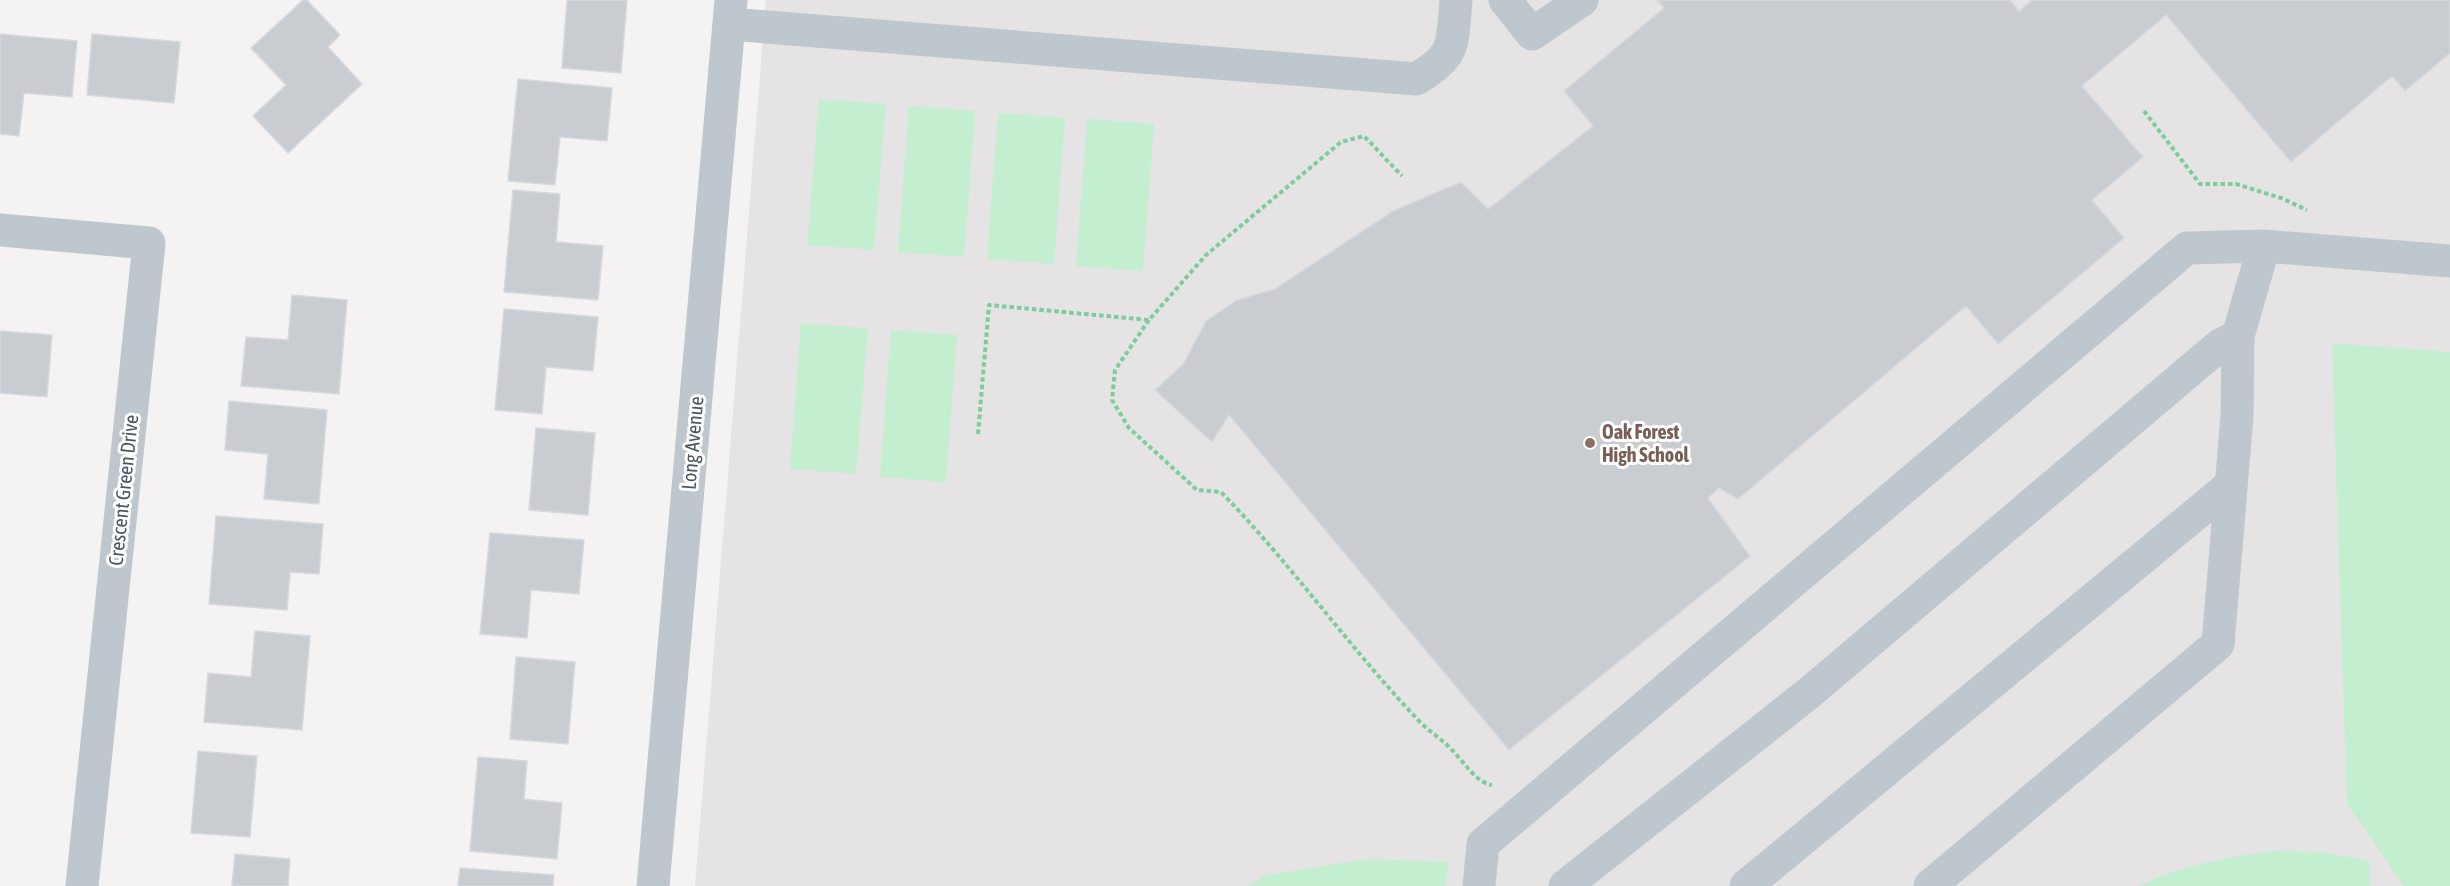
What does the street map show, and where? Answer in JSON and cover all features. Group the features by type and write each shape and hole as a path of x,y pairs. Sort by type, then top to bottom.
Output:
{"street":[{"path":"730,12 1416,79 1438,66 1452,46 1456,0"},
{"path":"1505,0 1532,34 1582,0"},
{"name":"Long Avenue","path":"653,886 730,12"},
{"name":"Crescent Green Drive","path":"0,230 149,243 82,886"},
{"path":"1479,886 1483,844 2187,248 2264,246 2450,261"},
{"path":"1930,886 2218,644 2236,416 2238,336 2264,246"},
{"path":"1565,886 1809,693 2220,345 2238,336"},
{"path":"1746,886 2231,485"}],"path":[{"path":"2144,111 2200,184 2236,184 2281,198 2312,212"},
{"path":"1402,176 1364,136 1341,142 1206,255 1149,320 1115,370 1112,400 1129,428 1197,490 1221,492 1244,515 1422,724 1451,748 1483,783 1501,788"},
{"path":"978,434 989,305 1149,320"}],"shaded area":[{"name":"Oak Forest High School","path":"766,0 2450,0 2450,886 695,886"}],"green space":[{"path":"819,99 886,104 874,250 807,245"},
{"path":"909,106 975,111 964,257 898,252"},
{"path":"998,113 1065,118 1054,264 987,259"},
{"path":"1087,119 1154,124 1143,271 1076,266"},
{"path":"801,323 868,328 856,474 790,469"},
{"path":"891,330 957,335 946,482 880,477"},
{"path":"2332,343 2450,352 2450,886 2404,886 2347,804"},
{"path":"2274,851 2322,852 2369,861 2370,886 2139,886 2205,863"},
{"path":"1367,859 1449,862 1445,886 1246,886 1267,875"}],"building":[{"path":"303,0 307,0 340,35 328,47 362,84 288,153 253,116 286,85 251,48"},
{"path":"567,0 627,0 621,73 562,68"},
{"path":"1657,0 2010,0 2019,11 2032,0 2450,0 2450,53 2405,91 2392,76 2291,162 2166,15 2082,86 2143,157 2092,200 2124,238 1998,344 1966,306 1738,499 1719,488 1708,498 1750,556 1509,750 1229,415 1212,442 1155,390 1184,363 1206,321 1237,300 1275,289 1393,211 1461,182 1488,209 1593,126 1564,91 1664,8"},
{"path":"0,34 77,41 72,97 24,93 19,136 0,134"},
{"path":"92,34 180,42 174,103 87,95"},
{"path":"518,79 612,88 607,141 560,137 555,185 508,181"},
{"path":"513,190 560,194 556,242 603,246 598,300 504,292"},
{"path":"292,295 347,300 339,394 241,386 246,337 288,340"},
{"path":"504,309 598,317 593,371 546,367 542,414 495,410"},
{"path":"0,331 52,335 47,397 0,393"},
{"path":"229,401 327,410 319,504 264,499 268,454 225,450"},
{"path":"536,428 595,433 588,515 529,510"},
{"path":"216,516 323,524 319,574 290,572 287,610 209,604"},
{"path":"490,533 584,540 579,594 531,590 527,638 480,634"},
{"path":"255,631 310,636 302,730 204,722 208,673 251,677"},
{"path":"516,657 575,662 568,744 510,739"},
{"path":"198,751 257,756 250,837 191,833"},
{"path":"478,757 527,761 524,799 562,803 557,859 470,851"},
{"path":"235,854 290,859 288,886 232,886"},
{"path":"460,868 554,875 553,886 458,886"}],"place":[{"name":"Oak Forest High School","path":"1590,443"}]}
